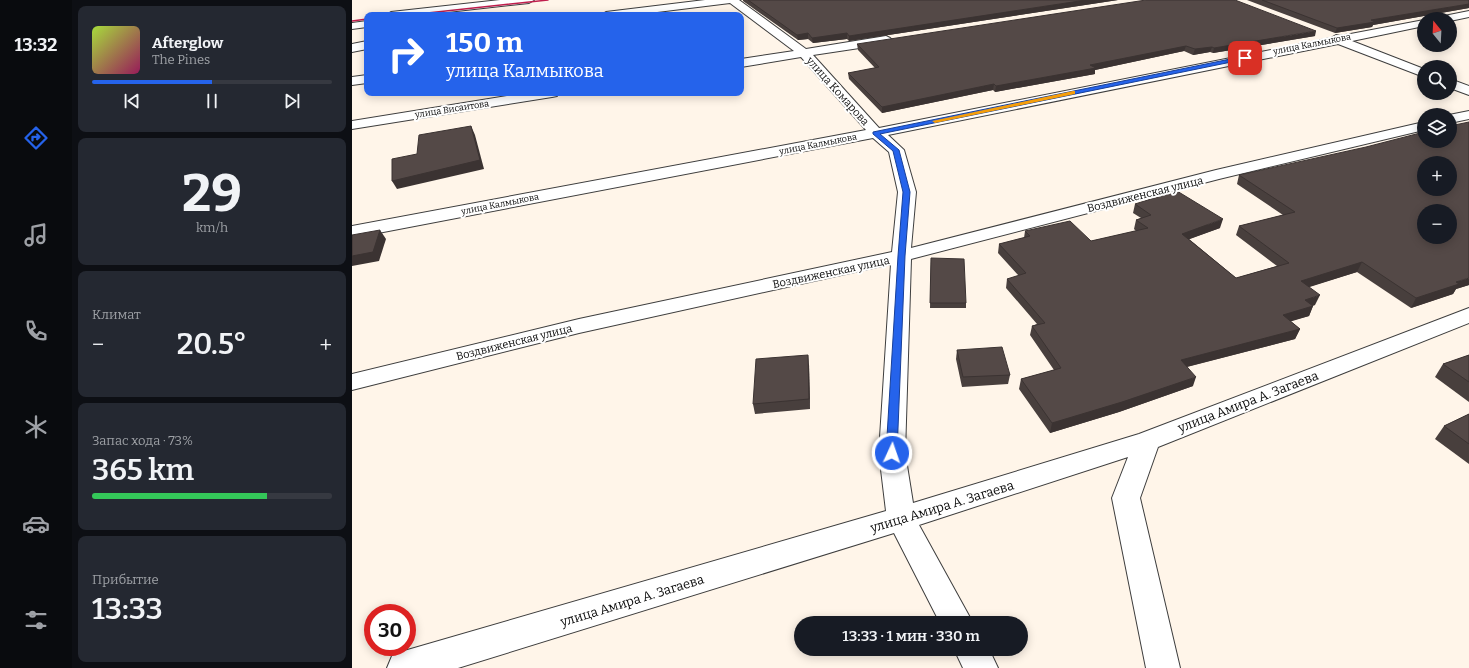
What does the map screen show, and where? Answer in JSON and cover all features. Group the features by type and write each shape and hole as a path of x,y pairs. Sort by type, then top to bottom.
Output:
{"street":[{"path":"419,12 529,0"},
{"path":"631,12 732,0"},
{"name":"улица Комарова","path":"732,0 804,53 876,133 896,150 907,192 902,256 892,453 901,519 953,616"},
{"path":"1457,16 1469,14"},
{"path":"352,19 364,18"},
{"path":"352,26 364,24"},
{"name":"улица Калмыкова","path":"352,232 876,133 1337,39 1417,24"},
{"path":"1322,33 1417,70"},
{"path":"744,63 898,39"},
{"path":"352,48 364,46"},
{"path":"352,81 364,79"},
{"path":"1457,86 1469,91"},
{"name":"улица Висаитова","path":"352,125 533,96"},
{"path":"1457,118 1469,115"},
{"name":"Воздвиженская улица","path":"352,382 580,326 902,256 1208,177 1417,128"},
{"name":"улица Амира А. Загаева","path":"404,668 901,519 1147,441 1469,315"},
{"path":"1147,441 1126,498 1163,668"},
{"path":"975,656 981,668"}],"building":[{"path":"748,0 1086,0 849,36 847,33 812,38 808,33 797,35"},
{"path":"1146,0 1235,0 1316,31 1214,48 1195,49 1186,46 1090,65 1096,68 996,86 994,84 882,107 848,73 879,67 857,44"},
{"path":"1262,0 1469,0 1469,4 1371,20 1375,22 1337,28"},
{"path":"1469,122 1469,278 1456,282 1459,284 1416,298 1362,262 1301,281 1320,295 1305,300 1313,306 1283,315 1300,329 1181,360 1196,377 1122,402 1052,423 1021,379 1061,368 1032,326 1045,323 1007,279 1026,273 999,244 1030,236 1025,231 1070,221 1091,241 1148,228 1136,220 1151,215 1135,204 1177,191 1223,219 1182,234 1236,278 1289,263 1239,226 1295,212 1239,175 1366,147 1417,134 1417,148 1457,148 1457,125"},
{"path":"471,126 480,160 392,181 392,159 417,154 419,135"},
{"path":"380,230 373,252 352,256 352,235"},
{"path":"931,258 964,259 966,303 930,303"},
{"path":"1002,347 1010,375 963,377 957,350"},
{"path":"808,355 809,399 753,404 756,359"},
{"path":"1469,355 1469,382 1443,364"},
{"path":"1469,414 1469,444 1444,426"}],"railway":[{"path":"437,12 548,0"},
{"path":"352,21 364,19"}],"slow traffic":[{"path":"935,121 1073,93"}],"route":[{"path":"892,453 902,256 907,192 896,150 876,133 1245,58"}]}
